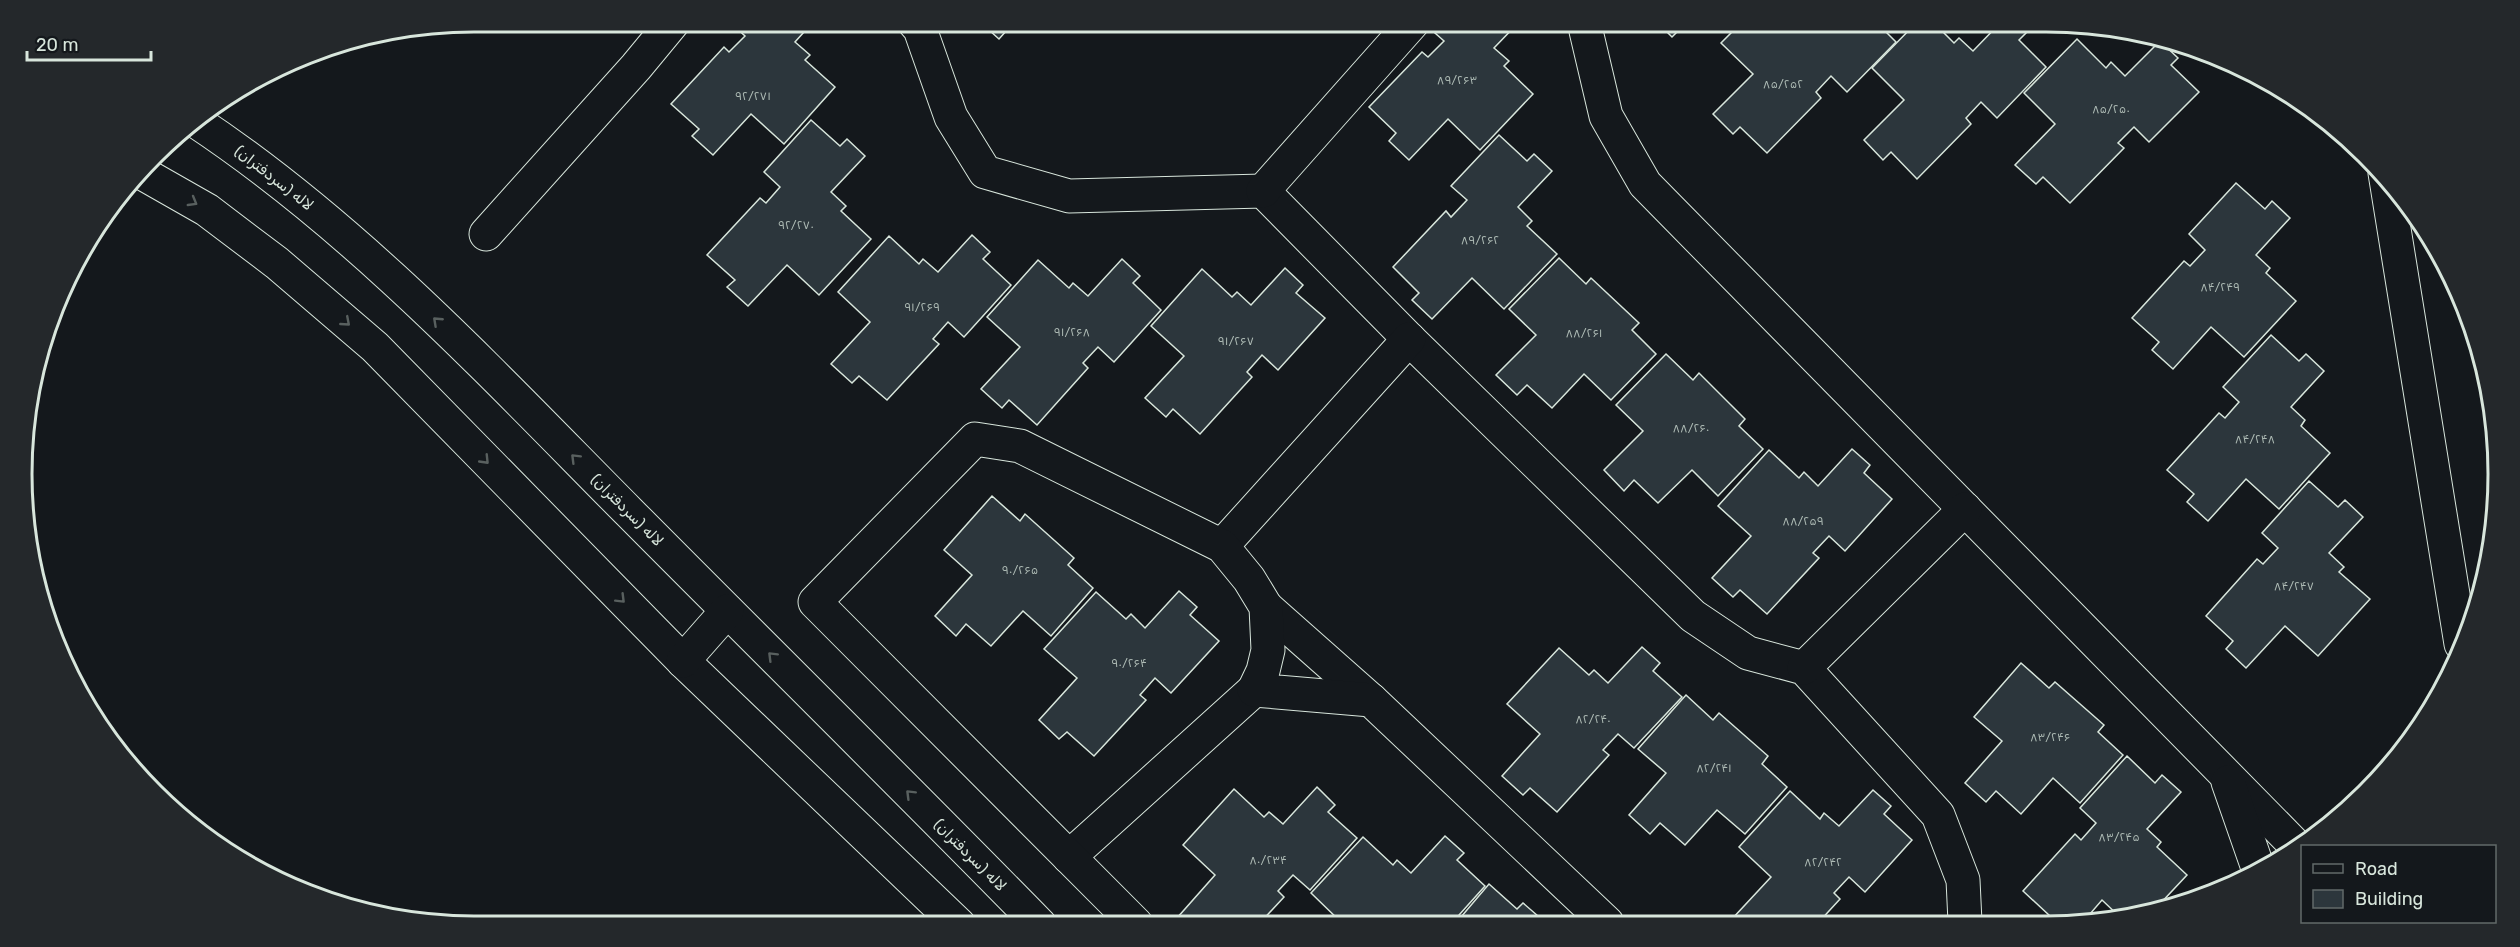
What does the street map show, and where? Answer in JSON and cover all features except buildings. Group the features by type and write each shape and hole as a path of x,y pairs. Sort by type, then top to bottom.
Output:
{"street":[{"path":"486,234 636,68 665,32"},
{"path":"921,32 951,117 986,172 1069,196 1263,191 1409,339 1693,616 1748,653 1804,668 1938,816 1963,880 1965,916"},
{"path":"1263,191 1404,32"},
{"path":"1586,32 1606,116 1645,184 2291,841"},
{"name":"لاله (سردفتران)","path":"202,125 249,157 338,229 453,335 1031,916"},
{"path":"147,176 216,216 277,263 375,347 683,661 950,916"},
{"path":"2388,193 2459,632"},
{"path":"1222,546 1409,339"},
{"path":"1128,916 815,602 975,439 1020,446 1222,546 1249,579 1266,607 1371,700 1600,916"},
{"path":"1804,668 1965,508"},
{"path":"1069,857 1254,690 1263,671 1268,650 1266,607"},
{"path":"683,661 727,611"},
{"path":"1254,690 1371,700"},
{"path":"2225,774 2256,862"}]}
